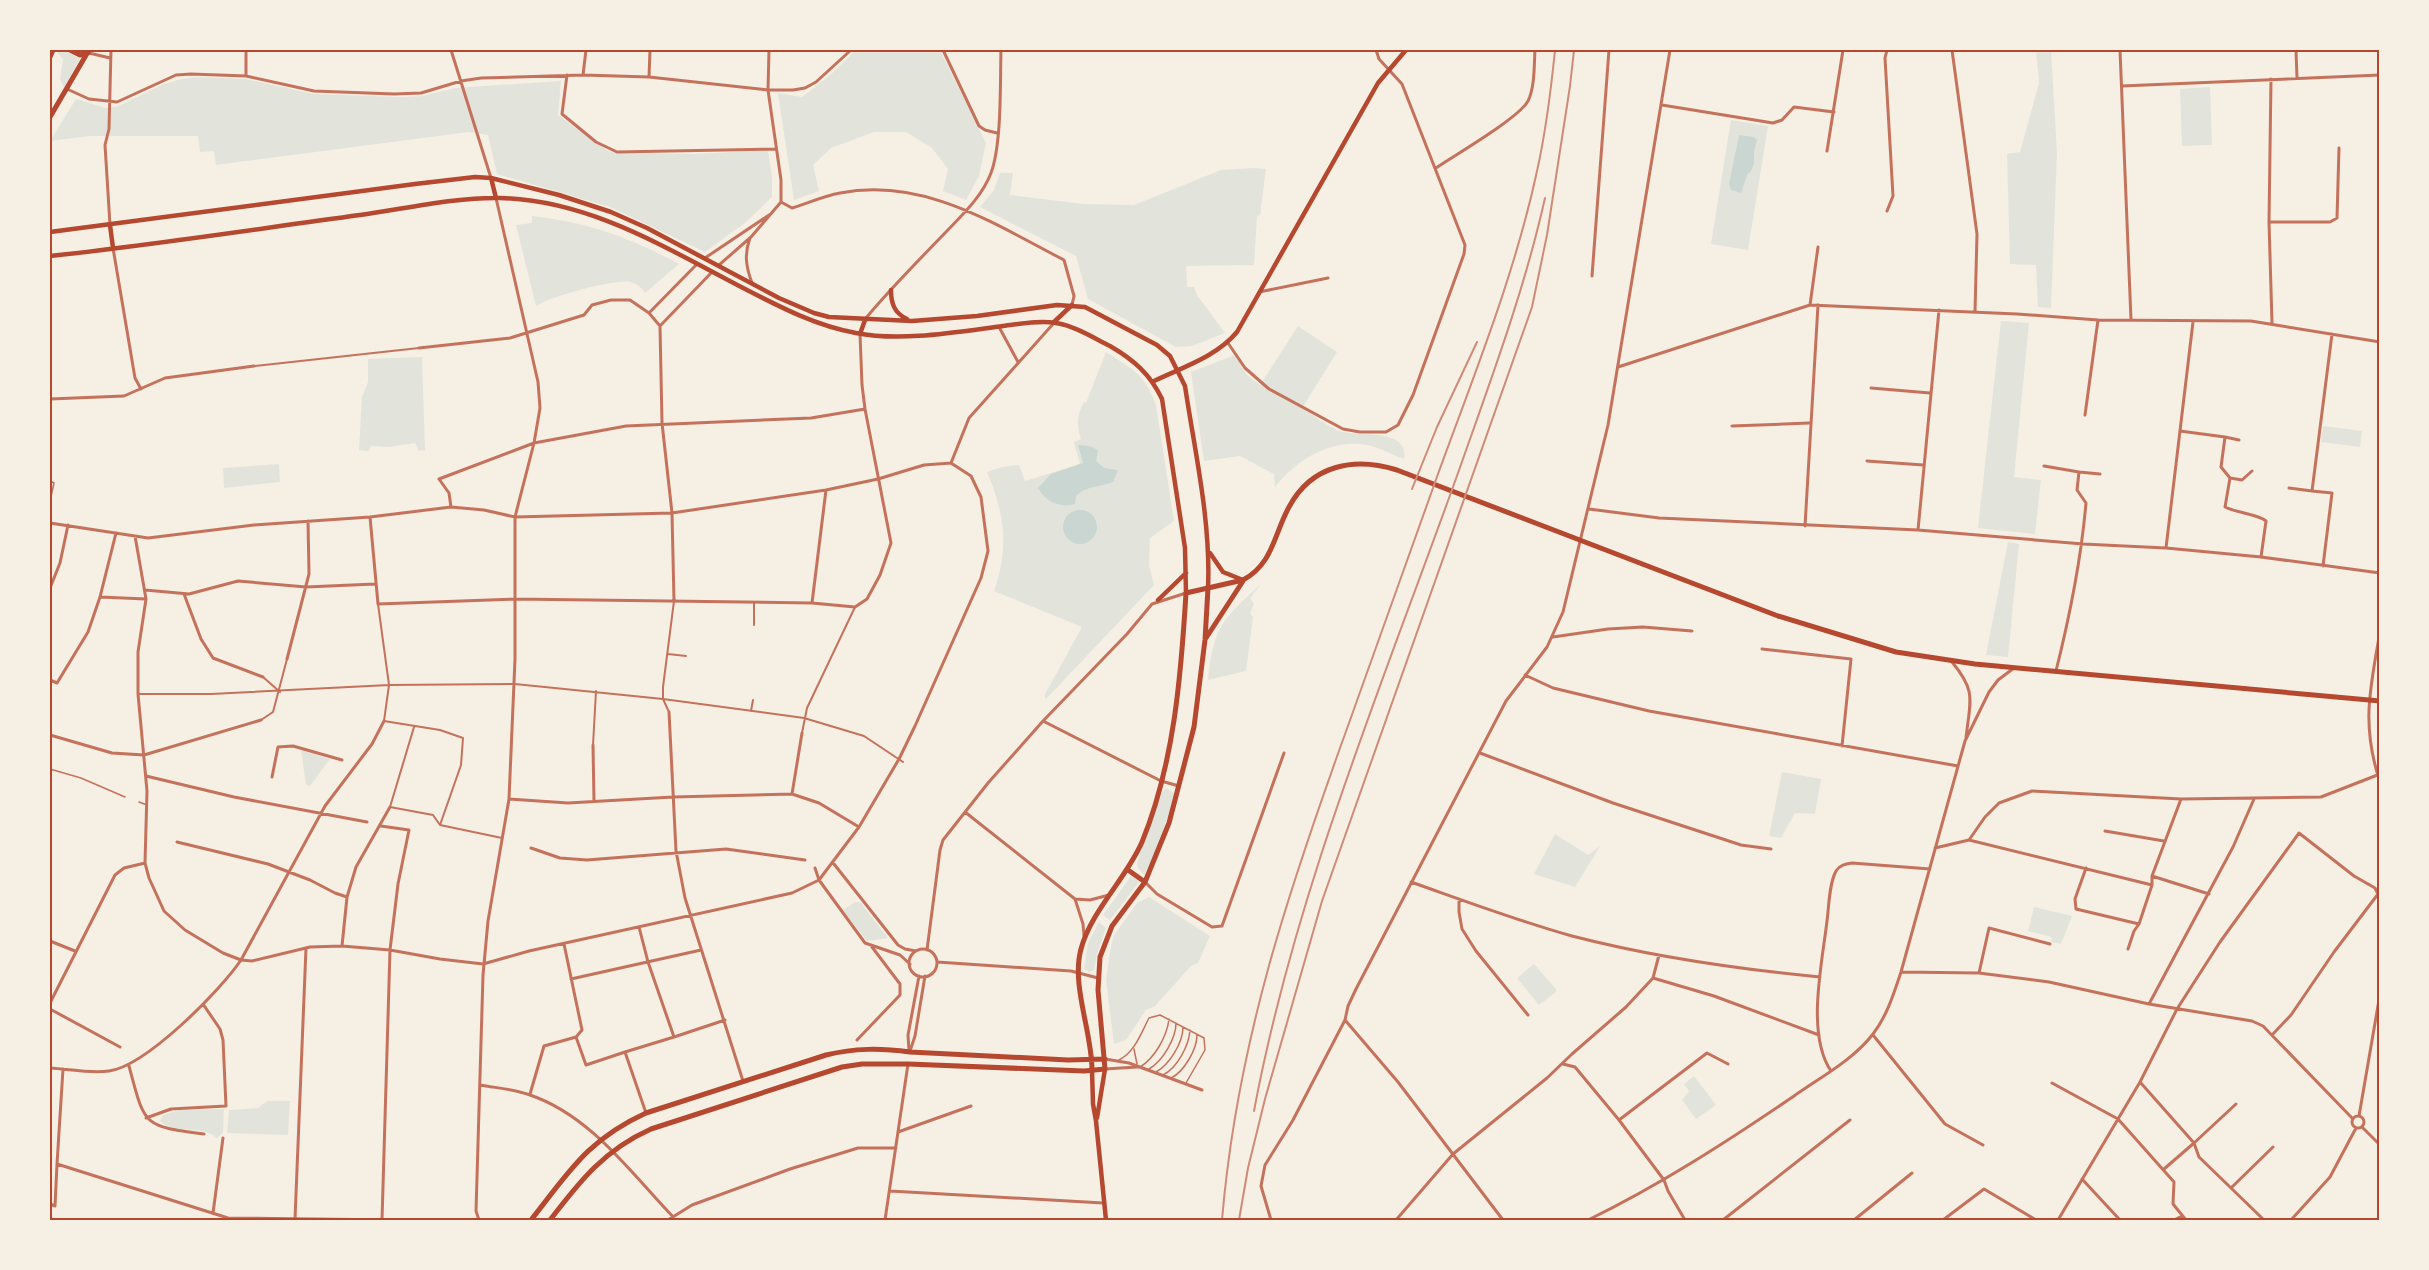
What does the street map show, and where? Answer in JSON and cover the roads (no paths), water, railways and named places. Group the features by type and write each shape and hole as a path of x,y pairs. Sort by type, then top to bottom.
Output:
{"main road":[{"path":"50,57 53,50"},
{"path":"70,50 80,55 88,51"},
{"path":"1154,381 1203,358 1228,343 1237,332 1378,83 1406,50"},
{"path":"50,117 88,51"},
{"path":"491,178 496,198"},
{"path":"50,232 445,180 491,178 559,195 611,212 814,313 865,320 912,321 1072,305 1085,307 1157,345 1170,356 1185,386 1208,549 1205,640 1194,727 1169,823 1145,882 1112,926 1104,941 1098,978 1106,1069 1096,1120"},
{"path":"50,256 496,198 540,203 608,221 643,235 813,322 860,334 919,335 1054,322 1071,326 1134,360 1154,381 1165,408 1185,548 1186,593 1173,724 1161,781 1141,843 1128,870 1084,941 1078,972 1092,1060 1093,1104 1106,1221"},
{"path":"110,225 113,248"},
{"path":"697,264 705,258"},
{"path":"712,272 719,265"},
{"path":"891,290 891,302 895,310 904,318 912,321"},
{"path":"1054,322 1072,305"},
{"path":"860,334 865,320"},
{"path":"1186,593 1244,580 1252,576 1275,543 1288,507 1314,478 1332,468 1354,463 1368,463 1398,470 1778,616 1891,650 1952,662 2379,701"},
{"path":"1208,549 1214,562 1223,572 1244,580"},
{"path":"1158,600 1186,573"},
{"path":"1205,640 1244,580"},
{"path":"1128,870 1145,882"},
{"path":"531,1221 578,1160 599,1139 623,1123 646,1113 842,1051 856,1048 886,1048 910,1052 1105,1059"},
{"path":"908,1064 910,1052"},
{"path":"550,1221 582,1178 618,1146 651,1129 842,1067 862,1064 908,1064 1106,1069"}],"street":[{"path":"110,225 105,145 109,129 111,50"},
{"path":"246,50 246,76"},
{"path":"451,50 491,178"},
{"path":"583,75 586,50"},
{"path":"649,77 650,50"},
{"path":"719,265 751,237 781,202 781,180 768,90 769,50"},
{"path":"67,89 89,99 117,102 176,75 246,76 314,91 394,94 421,93 460,81 583,75 649,77 768,90 793,90 805,88 816,82 851,50"},
{"path":"943,50 979,126 997,133"},
{"path":"865,320 967,209 990,175 995,159 1001,50"},
{"path":"1228,343 1245,368 1269,389 1343,429 1360,432 1386,432 1398,425 1413,395 1464,254 1465,245 1402,84 1379,59 1376,50"},
{"path":"1436,168 1507,120 1527,102 1532,87 1535,50"},
{"path":"1592,276 1609,50"},
{"path":"1271,1221 1263,1202 1261,1186 1265,1166 1293,1120 1345,1020 1348,1006 1356,989 1506,701 1540,658 1563,612 1589,508 1618,367 1670,50"},
{"path":"1827,151 1843,50"},
{"path":"1887,50 1885,58 1893,196 1887,211"},
{"path":"1952,50 1977,234 1975,312"},
{"path":"2120,50 2131,321"},
{"path":"2296,50 2296,78"},
{"path":"88,51 111,58"},
{"path":"567,75 562,114 608,149 617,152 655,152 776,148"},
{"path":"2122,86 2379,75"},
{"path":"2271,79 2269,222 2272,323"},
{"path":"1662,105 1773,123 1782,120 1794,107 1834,112"},
{"path":"2269,222 2330,222 2337,218 2339,148"},
{"path":"781,202 792,208 840,193 890,190 942,200 967,209 1064,260 1074,296 1072,305"},
{"path":"479,1221 476,1211 483,964 489,910 509,800 515,684 514,518 534,443 540,408 539,391 527,333 496,198"},
{"path":"705,258 773,213"},
{"path":"751,237 746,255 752,283"},
{"path":"1810,304 1818,247"},
{"path":"113,248 135,378 141,389"},
{"path":"649,313 697,264"},
{"path":"660,326 712,272"},
{"path":"1259,292 1328,278"},
{"path":"50,399 124,396 165,378 510,338 584,315 592,305 611,300 630,300 649,313 660,326 662,423 672,513 674,601 663,699 669,712 676,851 689,916 725,1020 743,1083"},
{"path":"1618,367 1810,304 2098,320 2272,323 2379,342"},
{"path":"1805,526 1809,423 1818,304"},
{"path":"1918,530 1939,310"},
{"path":"2085,415 2098,320"},
{"path":"951,463 969,418 1054,322"},
{"path":"2166,548 2193,322"},
{"path":"999,327 1018,362"},
{"path":"792,794 807,708 855,607 867,599 880,575 891,543 861,385 860,334"},
{"path":"2312,491 2332,334"},
{"path":"1871,388 1930,393"},
{"path":"451,507 449,493 439,479 534,443 626,426 811,418 865,409"},
{"path":"1732,426 1809,423"},
{"path":"2180,431 2239,440"},
{"path":"2225,438 2221,467 2230,478 2242,480 2252,471"},
{"path":"1867,461 1923,465"},
{"path":"50,523 148,537 254,525 370,517 451,507 484,510 514,518 672,513 826,489 878,479 924,465 951,463 971,476 976,486 988,538 987,562 901,760 834,864 819,880 792,893 483,964 390,950 342,946 306,948 252,961 241,960 223,953 172,920 157,900 145,863 147,805 140,731 138,652 146,599 135,536"},
{"path":"2043,466 2100,474"},
{"path":"2056,671 2073,606 2083,544 2086,503 2077,490 2079,472"},
{"path":"2230,478 2225,507 2238,513 2261,516 2266,521 2261,557"},
{"path":"2289,488 2332,493 2323,566"},
{"path":"812,603 826,489"},
{"path":"1589,508 1659,518 1918,530 2083,544 2166,548 2261,557 2379,573"},
{"path":"50,1068 109,1071 129,1066 154,1048 203,1004 229,977 241,960 325,806 372,744 384,721 389,685 375,584 370,517"},
{"path":"50,735 112,753 144,755 261,720 273,712 309,574 308,521"},
{"path":"50,588 60,563 68,525"},
{"path":"50,680 57,683 88,632 100,597 116,533"},
{"path":"144,590 184,594 238,581 306,587 375,584"},
{"path":"927,950 943,840 988,783 1127,634 1147,609 1158,600 1186,593"},
{"path":"184,594 201,639 213,658 263,677 280,692"},
{"path":"100,597 146,599"},
{"path":"378,604 514,599 812,603 855,607"},
{"path":"754,602 754,625"},
{"path":"1552,637 1608,629 1643,627 1692,631"},
{"path":"2379,632 2367,719 2369,740 2379,782"},
{"path":"1762,649 1851,659 1842,746"},
{"path":"667,654 686,656"},
{"path":"1588,1221 1664,1180 1831,1071 1856,1052 1873,1035 1892,999 1965,741 1970,691 1965,677 1952,662"},
{"path":"1965,741 1989,692 1998,680 2014,668"},
{"path":"1525,675 1553,688 1649,711 1958,766"},
{"path":"138,694 280,692 389,685 515,684 596,691 804,718 864,736 901,760"},
{"path":"594,801 593,745 596,691"},
{"path":"751,711 753,700"},
{"path":"384,721 440,730 463,738 461,765 440,825"},
{"path":"1043,722 1161,781 1180,786"},
{"path":"342,946 347,897 356,867 390,807 414,727"},
{"path":"272,777 278,747 293,746 342,760"},
{"path":"1145,882 1156,894 1212,927 1222,926 1284,753"},
{"path":"1480,753 1613,803 1741,845 1771,849"},
{"path":"352,762 358,764"},
{"path":"1969,840 1985,817 1999,803 2032,790 2181,799 2321,797 2378,774"},
{"path":"146,776 367,822"},
{"path":"509,800 568,803 792,794 819,803 859,827"},
{"path":"2128,949 2139,924 2152,885 2152,876 2181,799"},
{"path":"2149,1004 2209,894 2254,799"},
{"path":"390,807 433,815 440,825 502,838"},
{"path":"965,812 1075,899 1083,924 1084,941"},
{"path":"381,826 409,830 398,884 390,950 382,1220"},
{"path":"2105,831 2164,841"},
{"path":"2058,1221 2140,1082 2177,1009 2220,942 2299,833 2354,876 2378,891 2377,898 2334,952 2291,1015 2272,1035"},
{"path":"1935,848 1969,840 2152,885"},
{"path":"177,842 268,864 347,897"},
{"path":"531,848 560,858 587,860 676,851 726,849 805,860"},
{"path":"50,1003 115,875 122,870 145,863"},
{"path":"1831,1071 1824,1061 1819,1035 1818,1010 1829,902 1836,872 1841,865 1852,863 1930,868"},
{"path":"815,868 819,880 865,943 900,955 919,976 932,973 937,962 934,954 927,950 905,949 898,945 834,864"},
{"path":"2086,868 2075,900 2076,909 2139,924"},
{"path":"2152,876 2209,894"},
{"path":"1411,882 1569,935 1659,955 1820,977"},
{"path":"1075,899 1100,899 1112,893"},
{"path":"1459,899 1462,929 1476,951 1528,1015"},
{"path":"639,927 648,962 674,1037"},
{"path":"1979,973 1989,928 2050,944"},
{"path":"50,941 75,951"},
{"path":"530,1094 544,1046 576,1037 582,1030 564,944"},
{"path":"857,1040 900,995 900,984 870,945"},
{"path":"295,1219 306,948"},
{"path":"571,979 701,950"},
{"path":"910,964 912,954 916,951"},
{"path":"1396,1221 1453,1154 1563,1064 1626,1007 1653,978 1659,955"},
{"path":"937,962 1078,972 1098,978"},
{"path":"1900,972 1979,973 2078,987 2101,995 2252,1020 2263,1026 2353,1119 2352,1124 2356,1128"},
{"path":"910,1052 908,1035 919,976"},
{"path":"910,1052 915,1036 925,976"},
{"path":"1653,978 1714,996 1819,1035"},
{"path":"2359,1116 2379,994"},
{"path":"146,1118 171,1109 226,1107 223,1040 220,1029 203,1004"},
{"path":"50,1009 120,1047"},
{"path":"576,1037 586,1065 725,1020"},
{"path":"1345,1020 1398,1082 1503,1221"},
{"path":"1873,1035 1945,1124 1983,1145"},
{"path":"625,1052 646,1113"},
{"path":"1619,1120 1707,1053 1728,1064"},
{"path":"1105,1059 1119,1060 1202,1090"},
{"path":"885,1221 908,1064"},
{"path":"1563,1064 1575,1067 1619,1120 1664,1180 1685,1221"},
{"path":"129,1066 140,1106 146,1118 164,1129 204,1134"},
{"path":"1106,1069 1140,1067"},
{"path":"50,1204 55,1206 63,1069"},
{"path":"2140,1082 2194,1143 2199,1157 2264,1221"},
{"path":"2052,1083 2118,1119 2174,1182 2173,1204 2186,1221"},
{"path":"480,1085 530,1094 561,1109 599,1139 676,1221"},
{"path":"2163,1169 2236,1104"},
{"path":"898,1132 971,1106"},
{"path":"2353,1119 2359,1116"},
{"path":"2359,1116 2364,1120 2362,1127"},
{"path":"1724,1221 1850,1120"},
{"path":"2356,1128 2362,1127"},
{"path":"2362,1127 2379,1145"},
{"path":"2291,1221 2330,1177 2356,1128"},
{"path":"213,1213 223,1138"},
{"path":"2231,1188 2273,1147"},
{"path":"668,1221 704,1200 790,1169 858,1148 896,1148"},
{"path":"57,1164 227,1219 396,1221"},
{"path":"1854,1221 1912,1173"},
{"path":"2082,1179 2120,1221"},
{"path":"1943,1221 1984,1189 2036,1221"},
{"path":"890,1191 1105,1203"},
{"path":"2174,1221 2182,1216"}],"lane":[{"path":"50,481 54,483 50,501"},
{"path":"50,769 81,778 125,797"},
{"path":"139,802 147,805"},
{"path":"1119,1060 1134,1047 1149,1018 1160,1015 1169,1018 1204,1038 1205,1050 1186,1084"},
{"path":"1134,1047 1135,1062 1140,1067 1151,1061 1168,1029 1169,1018"},
{"path":"1147,1070 1158,1064 1176,1032 1176,1022"},
{"path":"1155,1073 1165,1068 1183,1035 1183,1026"},
{"path":"1162,1076 1172,1071 1189,1039 1190,1030"},
{"path":"1170,1078 1179,1074 1184,1066 1197,1042 1197,1034"}],"railway":[{"path":"1222,1220 1229,1154 1240,1091 1253,1028 1286,906 1327,785 1506,286 1528,210 1540,156 1555,50"},
{"path":"1239,1220 1248,1168 1265,1099 1322,901 1532,307 1547,235 1574,50"},
{"path":"1254,1111 1271,1029 1317,868 1371,709 1494,371 1517,302 1545,198"},
{"path":"1412,489 1437,427 1477,342"}]}
